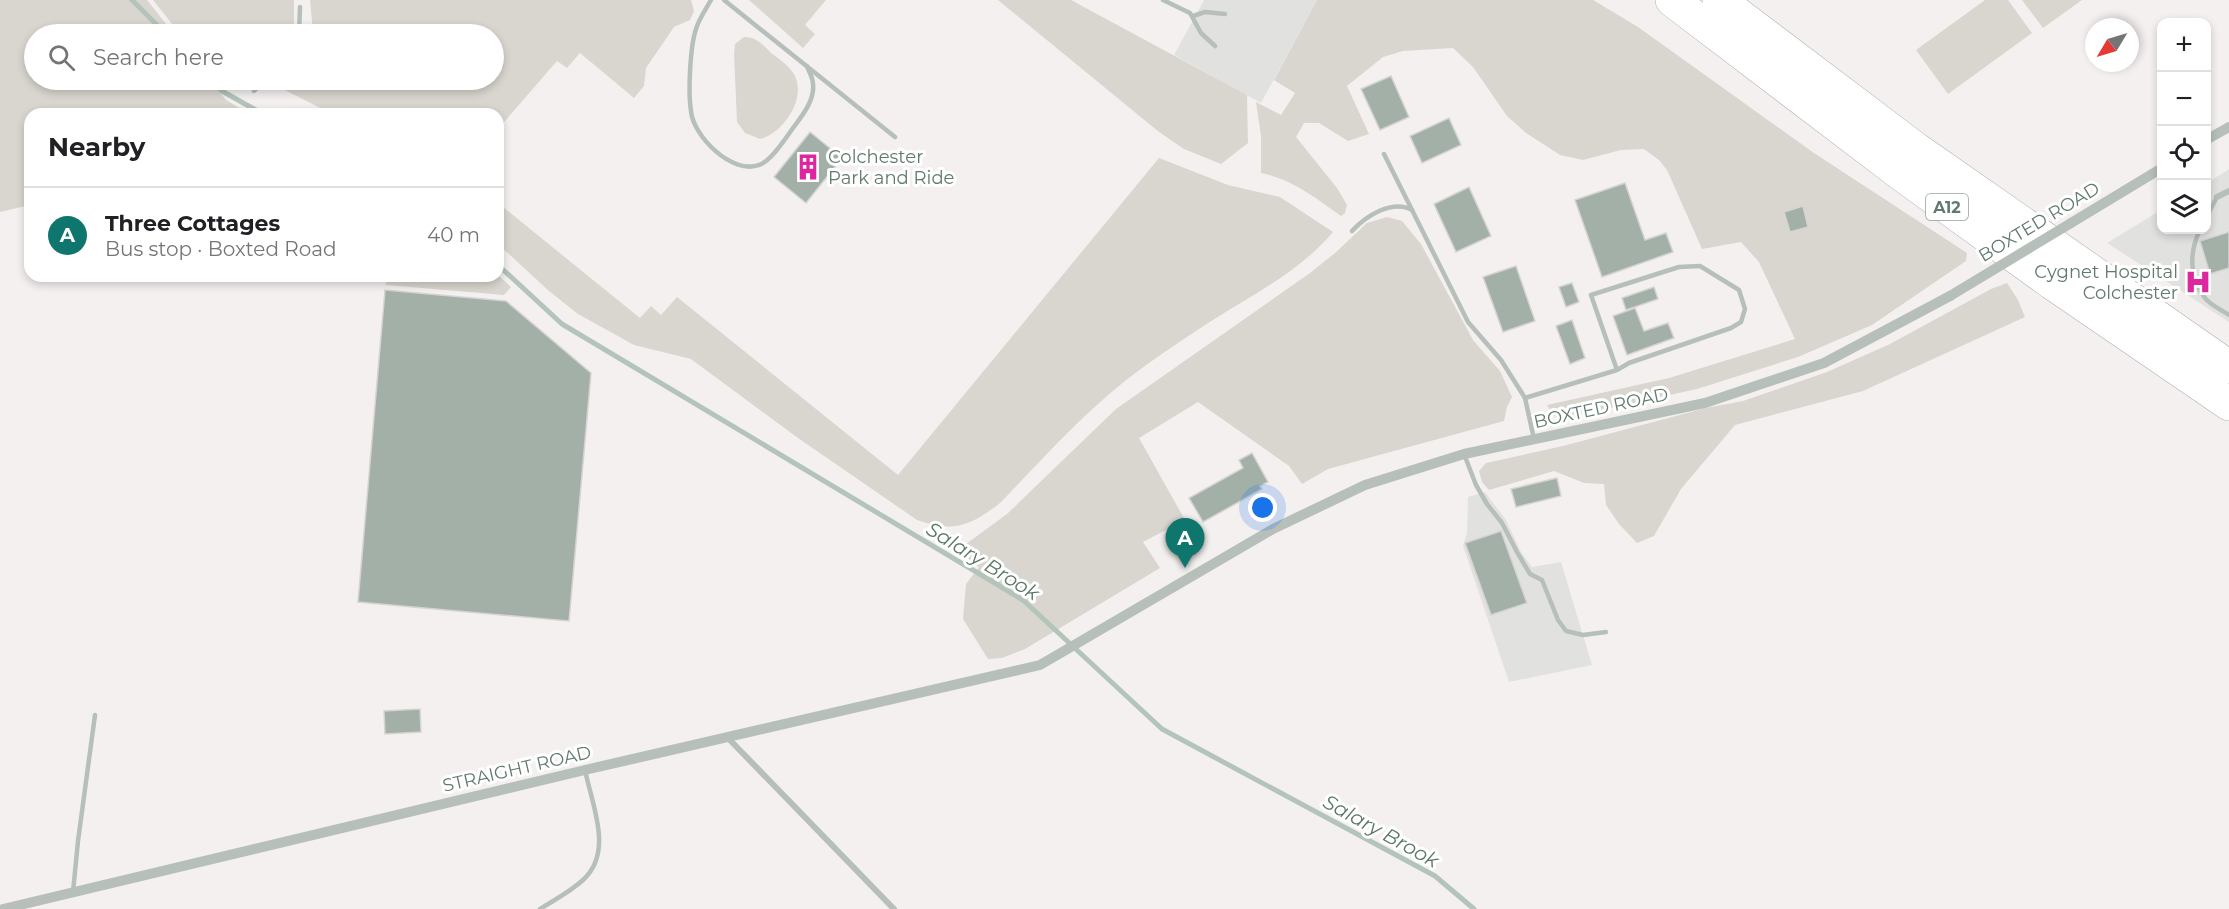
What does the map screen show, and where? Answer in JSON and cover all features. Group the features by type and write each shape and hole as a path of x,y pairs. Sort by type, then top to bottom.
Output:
{"highway":[{"name":"A12","path":"1651,0 2229,367"},
{"name":"A12","path":"1672,0 1908,162"},
{"name":"A12","path":"1719,0 2052,283 2229,404"},
{"name":"A12","path":"1738,0 1908,162"}],"street":[{"path":"2211,137 2229,127"},
{"name":"BOXTED ROAD","path":"1040,665 1273,529 1365,485 1464,454 1705,403 1824,363 1950,296 2157,171"},
{"path":"2217,197 2229,191"},
{"name":"STRAIGHT ROAD","path":"3,909 585,770 1040,665"},
{"path":"727,737 894,909"}],"lane":[{"path":"711,0 696,29 690,113 703,137 717,153 729,161 750,167 761,165 779,147 807,108 814,85 807,66"},
{"path":"724,0 895,137"},
{"path":"1163,0 1192,14 1205,12 1225,14"},
{"path":"299,24 300,6"},
{"path":"1192,14 1201,33 1215,46"},
{"path":"1384,154 1468,322 1501,360 1525,398 1534,439"},
{"path":"2211,208 2217,197"},
{"path":"1352,231 1374,213 1406,206 1413,210"},
{"path":"2198,234 2194,242 2192,275 2206,300 2229,315"},
{"path":"1525,398 1617,370 1629,363 1731,328 1742,322 1744,309 1738,290 1700,266 1679,267 1592,295 1617,370"},
{"path":"1464,454 1476,485 1502,524 1530,574 1542,580 1558,620 1566,630 1583,635 1606,632"},
{"path":"73,892 95,715"},
{"path":"540,909 585,878 600,849 600,837 585,770"}],"shaded area":[{"path":"0,0 147,0 166,24 24,24 24,90 218,90 226,100 240,108 24,108 24,206 0,212"},
{"path":"153,0 294,0 294,24 172,24"},
{"path":"310,0 691,0 694,11 690,20 674,27 646,68 644,86 634,98 580,53 567,68 557,61 504,122 504,108 320,108 285,90 504,90 504,24 312,24"},
{"path":"749,0 826,0 805,25 815,34 803,48"},
{"path":"998,0 1071,0 1247,95 1248,143 1221,164 1184,149 1159,132"},
{"path":"1204,0 1317,0 1261,103 1174,55"},
{"path":"1317,0 1593,0 1638,27 1814,153 1967,253 1966,261 1872,325 1798,357 1697,389 1565,418 1553,416 1547,405 1669,378 1795,339 1759,262 1741,242 1702,249 1667,170 1659,160 1644,149 1621,150 1583,160 1560,155 1526,133 1507,116 1473,67 1453,48 1403,51 1383,57 1347,86 1369,134 1348,141 1319,123 1304,123 1296,137 1337,188 1347,205 1345,213 1341,216 1293,184 1261,173 1261,136 1256,102 1281,115 1295,93 1274,80"},
{"path":"1985,0 2008,0 2032,33 1948,94 1916,50"},
{"path":"2022,0 2082,0 2043,28"},
{"path":"744,37 759,42 784,63 793,72 798,85 795,105 784,123 769,136 760,139 745,133 737,122 734,54 735,44"},
{"path":"1159,158 1228,185 1280,197 1333,232 1303,262 1150,362 1117,387 1066,435 1000,503 970,522 941,526 917,520 798,438 691,359 634,345 578,314 504,250 504,208 640,318 651,306 661,315 677,297 898,475"},
{"name":"Cygnet Hospital Colchester","path":"2229,169 2229,322 2107,243 2157,212 2157,234 2211,234 2211,180"},
{"path":"1387,217 1402,221 1421,244 1473,340 1500,371 1512,397 1504,421 1328,469 1302,484 1289,466 1198,402 1139,438 1185,520 1143,542 1160,568 1025,649 1002,658 988,659 963,619 966,584 979,567 963,558 966,544 1007,514 1116,409 1310,273 1367,223"},
{"path":"504,281 511,287 504,295 386,285 386,282"},
{"path":"2007,283 2025,317 1863,391 1735,425 1681,489 1654,536 1637,543 1619,524 1606,505 1604,484 1584,483 1554,471 1489,490 1482,482 1479,471 1486,463 1563,446 1706,408 1743,401 1827,372 1890,344 1991,289"},
{"path":"1485,492 1506,520 1521,552 1532,567 1561,562 1592,665 1509,682 1463,546 1467,533 1468,497"}],"building":[{"path":"1391,76 1409,117 1380,130 1361,89"},
{"path":"1449,118 1461,145 1422,163 1410,136"},
{"name":"Colchester Park and Ride","path":"810,132 842,158 806,203 774,177"},
{"path":"1625,183 1645,240 1666,233 1673,252 1602,277 1575,200"},
{"path":"1469,187 1491,236 1456,252 1434,204"},
{"path":"1803,206 1808,227 1790,232 1784,212"},
{"path":"2229,232 2229,268 2210,274 2200,241"},
{"path":"1516,266 1535,321 1503,332 1483,277"},
{"path":"1572,283 1579,302 1566,307 1559,287"},
{"path":"1654,287 1658,299 1626,310 1622,298"},
{"path":"385,290 506,301 591,373 569,621 358,602"},
{"path":"1635,308 1644,331 1668,323 1674,338 1627,355 1613,316"},
{"path":"1572,320 1585,358 1570,364 1556,326"},
{"path":"1252,453 1268,482 1260,486 1262,489 1203,522 1189,498 1243,468 1239,460"},
{"path":"1557,478 1561,496 1516,507 1511,489"},
{"path":"1501,531 1527,603 1491,615 1465,543"},
{"path":"420,709 421,732 385,734 384,711"}],"waterway":[{"name":"Salary Brook","path":"132,0 156,24"},
{"name":"Salary Brook","path":"221,90 252,108"},
{"name":"Salary Brook","path":"504,271 562,324 1023,600 1162,729 1435,876 1474,909"}],"place":[{"name":"Colchester Park and Ride","path":"808,167"},
{"name":"Cygnet Hospital Colchester","path":"2198,282"},
{"name":"Three Cottages","path":"1185,568"}]}
